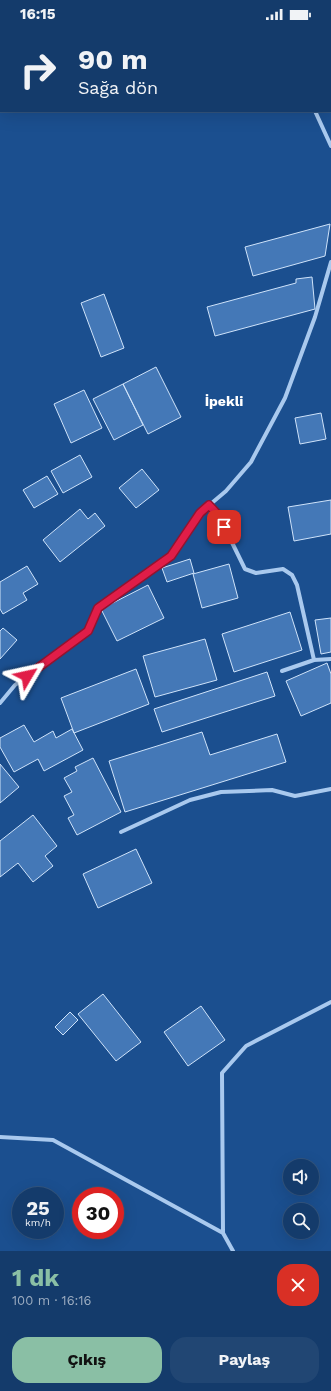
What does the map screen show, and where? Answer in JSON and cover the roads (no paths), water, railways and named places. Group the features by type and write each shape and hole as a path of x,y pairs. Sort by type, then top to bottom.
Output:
{"street":[{"path":"315,112 331,146"},
{"path":"0,703 15,686 88,631 98,608 171,556 200,513 226,491 251,462 285,398 315,317 331,262"},
{"path":"209,505 219,516 244,569 256,573 283,569 292,575 297,585 314,660"},
{"path":"282,671 314,660 331,659"},
{"path":"121,832 190,800 222,792 272,790 294,796 331,789"},
{"path":"233,1251 223,1233 222,1073 246,1046 331,1002"},
{"path":"0,1137 53,1140 223,1233"}],"district":[{"name":"İpekli","path":"224,401"}]}
